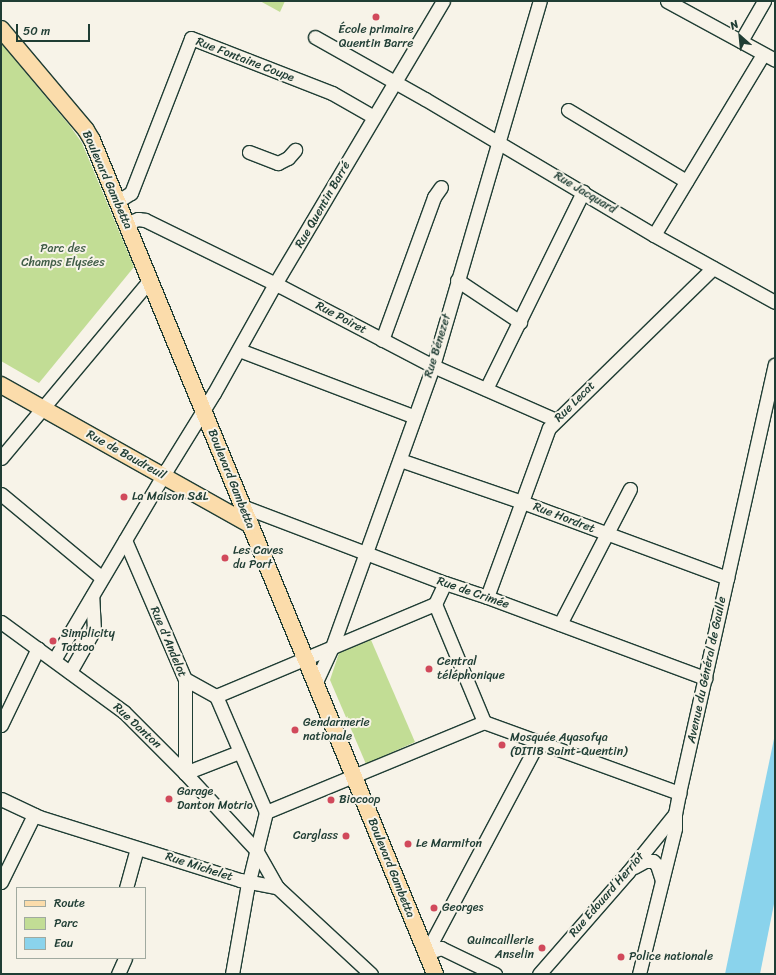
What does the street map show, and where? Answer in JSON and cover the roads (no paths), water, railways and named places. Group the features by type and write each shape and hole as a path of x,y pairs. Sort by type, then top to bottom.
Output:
{"main road":[{"name":"Boulevard Gambetta","path":"1,29 86,130 118,201 149,281 435,974"},
{"name":"Rue de Baudreuil","path":"1,386 250,525"},
{"path":"207,501 220,503 228,502 232,496 231,480"}],"street":[{"name":"Rue Quentin Barré","path":"54,660 239,350 275,284 443,1"},
{"name":"Rue Bénezet","path":"315,684 332,647 433,366 540,1"},
{"path":"667,1 775,60"},
{"path":"741,41 764,1"},
{"name":"Rue Jacquard","path":"315,37 396,82 654,235 775,302"},
{"name":"Rue Fontaine Coupe","path":"118,201 131,193 191,38 332,93 374,117"},
{"path":"654,235 763,54"},
{"path":"568,110 686,181"},
{"path":"249,152 278,163 288,158 294,150"},
{"path":"382,340 434,197 441,187"},
{"path":"486,390 583,192"},
{"name":"Rue Poiret","path":"127,223 138,219 145,220 275,284 433,366 556,420"},
{"name":"Rue Lecat","path":"487,597 549,428 713,268"},
{"path":"457,280 520,322"},
{"path":"1,458 149,281"},
{"path":"239,350 415,417"},
{"name":"Avenue du Général de Gaulle","path":"640,974 675,828 675,814 679,793 775,365"},
{"name":"Rue Hordret","path":"400,460 522,502 727,578"},
{"path":"560,624 630,489"},
{"path":"1,494 102,578"},
{"name":"Rue de Crimée","path":"242,506 444,583 487,597 704,678"},
{"name":"Rue d'Andelot","path":"125,540 185,679 185,774"},
{"path":"216,696 435,604 444,583"},
{"path":"70,672 94,630 92,596"},
{"path":"435,604 484,722"},
{"name":"Rue Danton","path":"1,622 124,712 185,774 256,850 278,887"},
{"path":"1,725 38,648"},
{"path":"185,679 216,696 266,812 248,883 232,974"},
{"path":"266,812 354,777 484,722 679,793"},
{"path":"426,953 538,742"},
{"path":"185,774 239,752"},
{"name":"Rue Michelet","path":"1,799 34,815 137,848 248,883 278,887"},
{"name":"Rue Edouard Herriot","path":"538,974 628,872 675,814"},
{"path":"1,882 34,815"},
{"path":"126,887 137,848"},
{"path":"628,872 645,861 653,861 657,865 662,880"},
{"path":"278,887 371,974"},
{"path":"426,953 441,948 495,974"},
{"path":"118,974 124,959"}],"water":[{"path":"775,734 775,899 760,974 725,974"}],"place":[{"name":"École primaire Quentin Barre","path":"376,17"},
{"name":"La Maison S&L","path":"124,497"},
{"name":"Les Caves du Port","path":"225,558"},
{"name":"Simplicity Tattoo","path":"53,641"},
{"name":"Central téléphonique","path":"429,669"},
{"name":"Gendarmerie nationale","path":"295,730"},
{"name":"Mosquée Ayasofya (DITIB Saint-Quentin)","path":"502,745"},
{"name":"Garage Danton Motrio","path":"169,799"},
{"name":"Biocoop","path":"331,800"},
{"name":"Carglass","path":"346,836"},
{"name":"Le Marmiton","path":"408,844"},
{"name":"Georges","path":"434,908"},
{"name":"Quincaillerie Anselin","path":"542,948"},
{"name":"Police nationale","path":"621,957"}],"park label":[{"name":"Parc des Champs Elysées","path":"63,256"}]}
